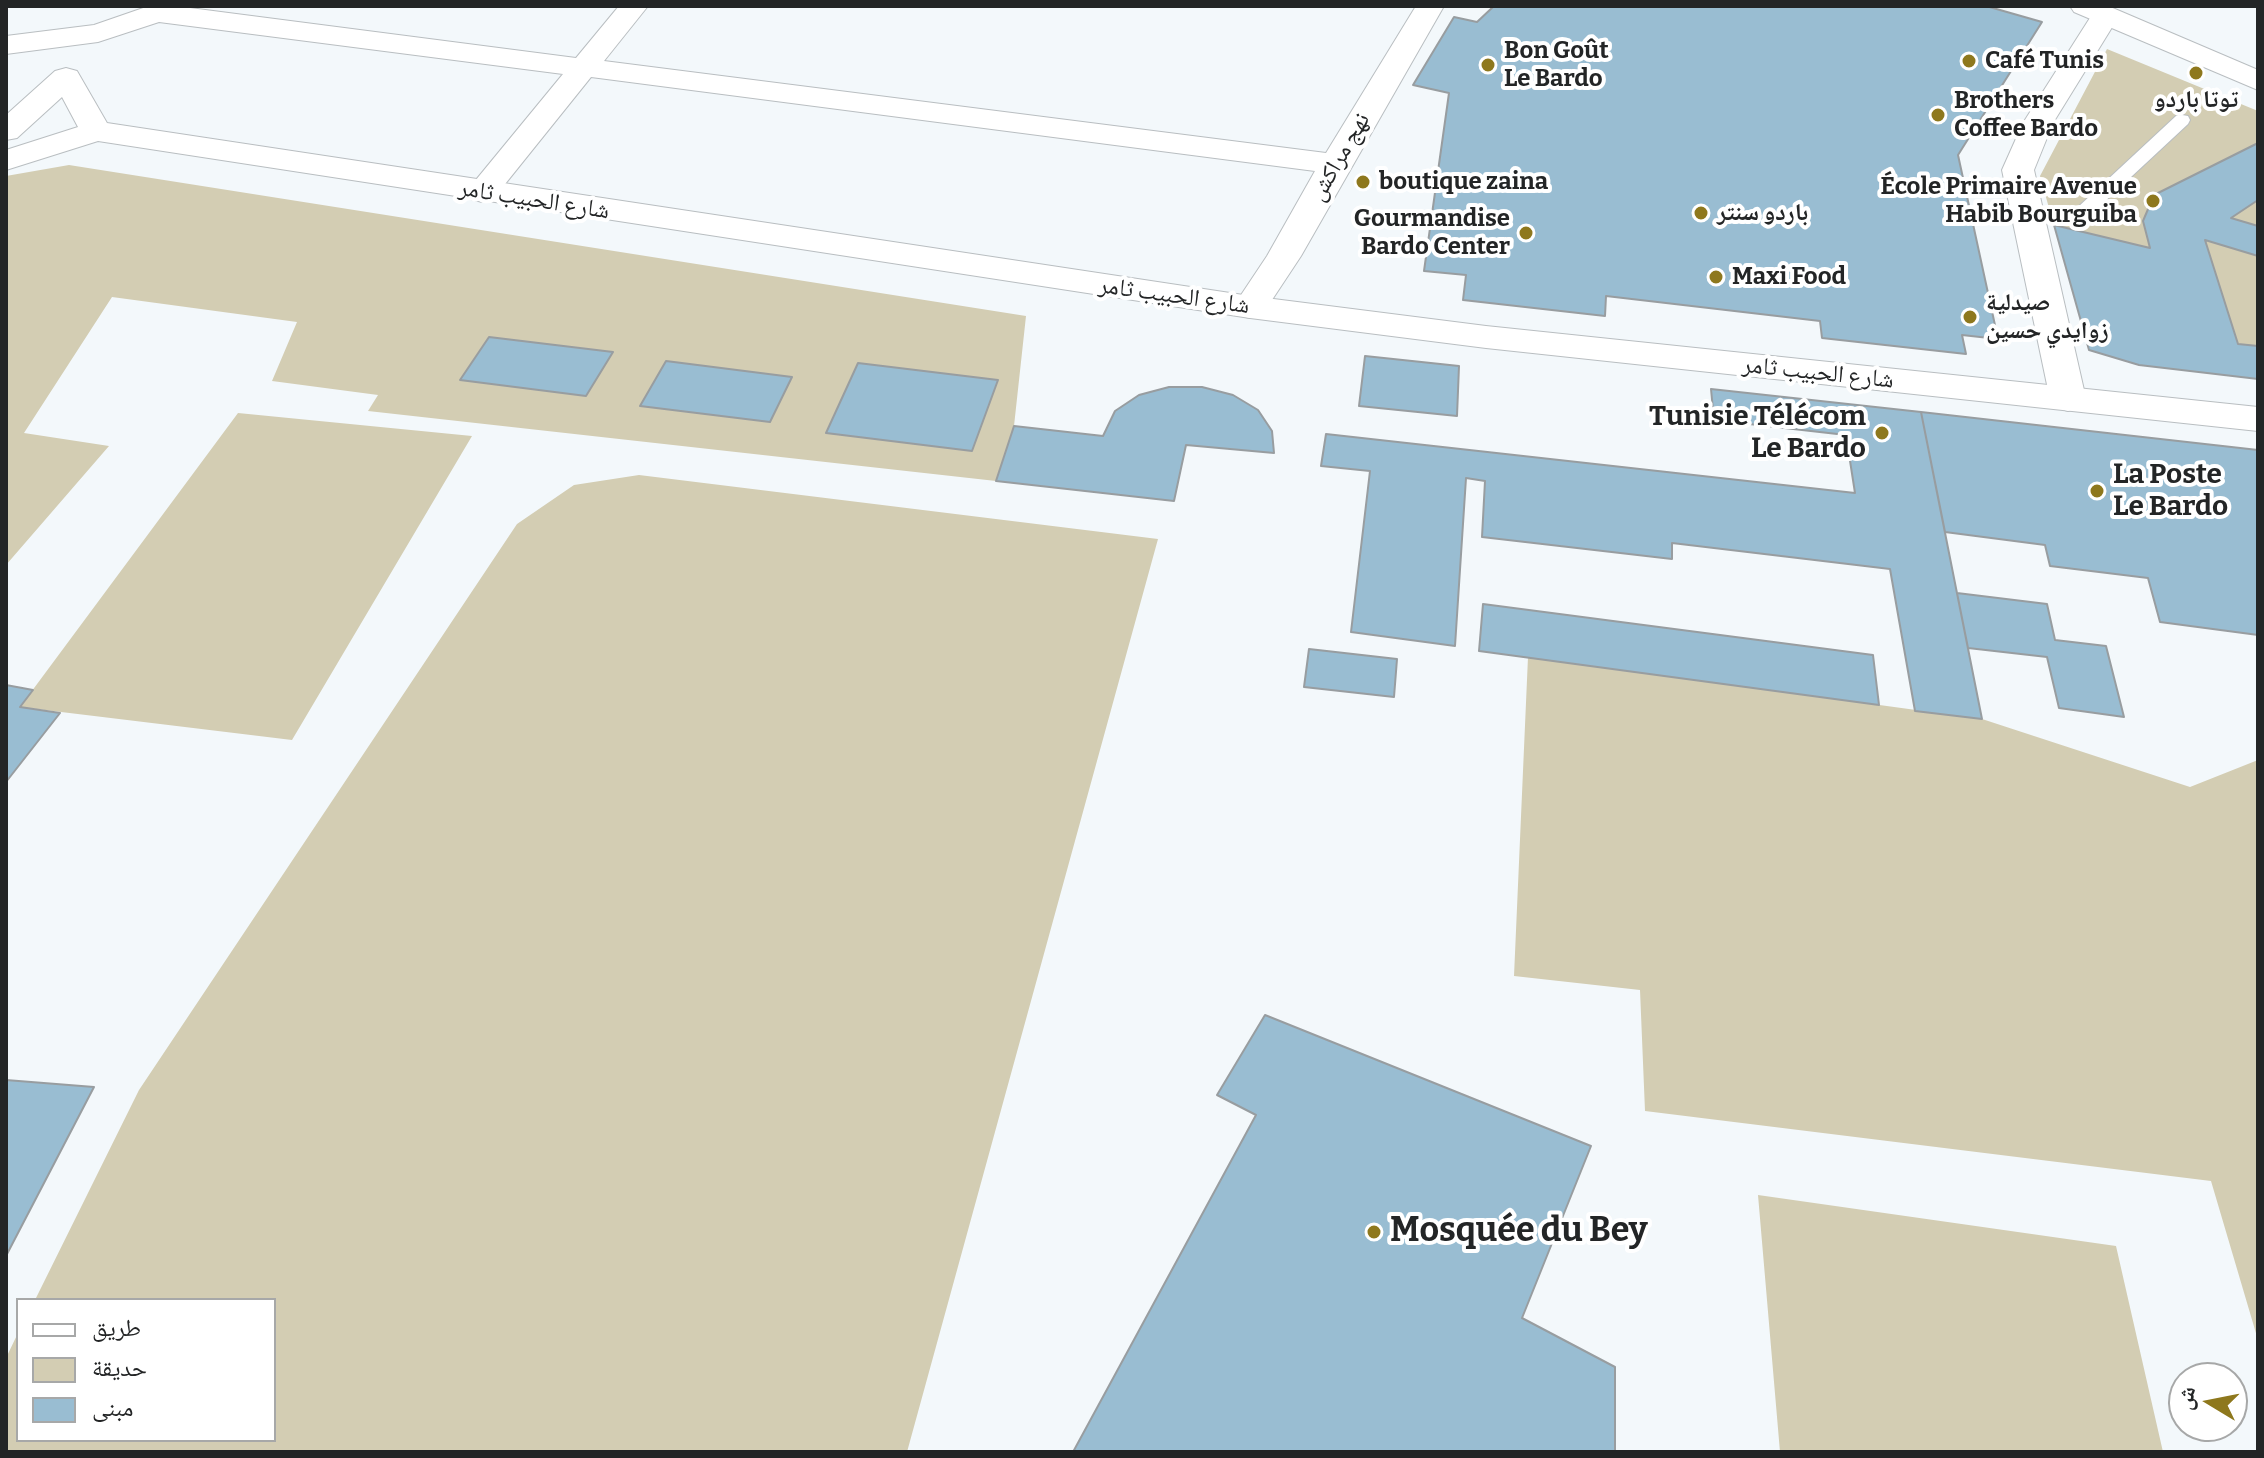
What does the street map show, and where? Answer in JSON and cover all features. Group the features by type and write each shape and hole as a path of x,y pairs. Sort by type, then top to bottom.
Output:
{"street":[{"path":"6,131 66,77 98,33 109,6"},
{"path":"482,192 634,6"},
{"name":"نهج مراكش","path":"1250,307 1284,256 1430,6"},
{"path":"6,45 98,33 168,10 1335,164"},
{"path":"2068,399 2018,170 2038,123 2095,11 2258,81"},
{"path":"66,77 96,131"},
{"name":"شارع الحبيب ثامر","path":"6,160 96,131 1250,307 1486,337 2258,419"}],"lane":[{"path":"2025,212 2082,213 2182,120"}],"green space":[{"name":"École Primaire Avenue Habib Bourguiba","path":"2107,49 2258,111 2258,379 2139,365 2089,350 2040,176"},
{"path":"69,165 1026,316 1014,426 996,481 368,411 378,395 272,381 297,322 112,297 24,433 109,446 6,565 6,176"},
{"path":"238,413 472,436 292,740 20,707"},
{"path":"639,475 1158,539 907,1452 6,1452 6,1358 16,1337 16,1442 276,1442 276,1298 36,1298 139,1090 517,524 574,485"},
{"path":"1528,657 1982,719 2190,787 2258,760 2258,1340 2211,1181 1645,1111 1640,990 1514,976"},
{"path":"1758,1195 2116,1246 2163,1452 1780,1452"}],"building":[{"name":"باردو سنتر","path":"1494,6 1986,6 2042,22 1958,155 1998,339 1962,335 1966,354 1822,338 1820,321 1606,296 1605,316 1463,300 1466,275 1424,271 1449,93 1413,85 1454,17 1477,22"},
{"path":"2258,143 2258,200 2231,218 2258,226 2258,256 2205,240 2238,344 2258,346 2258,379 2139,365 2089,350 2054,225 2150,248 2143,221 2154,195"},
{"path":"489,337 613,352 586,396 460,380"},
{"path":"1365,356 1459,366 1457,416 1359,406"},
{"path":"666,361 792,377 770,422 640,406"},
{"path":"858,363 998,380 972,451 826,433"},
{"path":"1169,387 1202,387 1233,395 1258,410 1272,431 1274,453 1186,445 1174,501 996,481 1014,426 1103,436 1115,411 1139,395"},
{"path":"1711,389 1921,412 1982,719 1915,711 1890,569 1672,543 1672,559 1482,537 1485,481 1466,478 1455,646 1351,632 1370,471 1321,466 1326,434 1855,493 1846,435 1714,420"},
{"name":"La Poste Le Bardo","path":"1921,412 2258,450 2258,635 2160,622 2148,578 2050,566 2045,545 1945,532"},
{"path":"1957,593 2047,604 2055,640 2106,646 2124,717 2059,708 2047,657 1968,648"},
{"path":"1483,604 1873,655 1879,705 1479,651"},
{"path":"1309,649 1397,659 1394,697 1304,687"},
{"path":"6,685 33,690 20,707 60,713 6,782"},
{"name":"Mosquée du Bey","path":"1265,1015 1591,1146 1522,1318 1615,1367 1615,1452 1073,1452 1256,1115 1217,1095"},
{"path":"6,1080 94,1087 6,1256"}],"place":[{"name":"Café Tunis","path":"1969,61"},
{"name":"Bon Goût Le Bardo","path":"1488,65"},
{"name":"توتا باردو","path":"2196,73"},
{"name":"Brothers Coffee Bardo","path":"1938,115"},
{"name":"boutique zaina","path":"1363,182"},
{"name":"École Primaire Avenue Habib Bourguiba","path":"2153,201"},
{"name":"باردو سنتر","path":"1701,213"},
{"name":"Gourmandise Bardo Center","path":"1526,233"},
{"name":"Maxi Food","path":"1716,277"},
{"name":"صيدلية زوايدي حسين","path":"1970,317"},
{"name":"Tunisie Télécom Le Bardo","path":"1882,433"},
{"name":"La Poste Le Bardo","path":"2097,491"},
{"name":"Mosquée du Bey","path":"1374,1232"}]}
